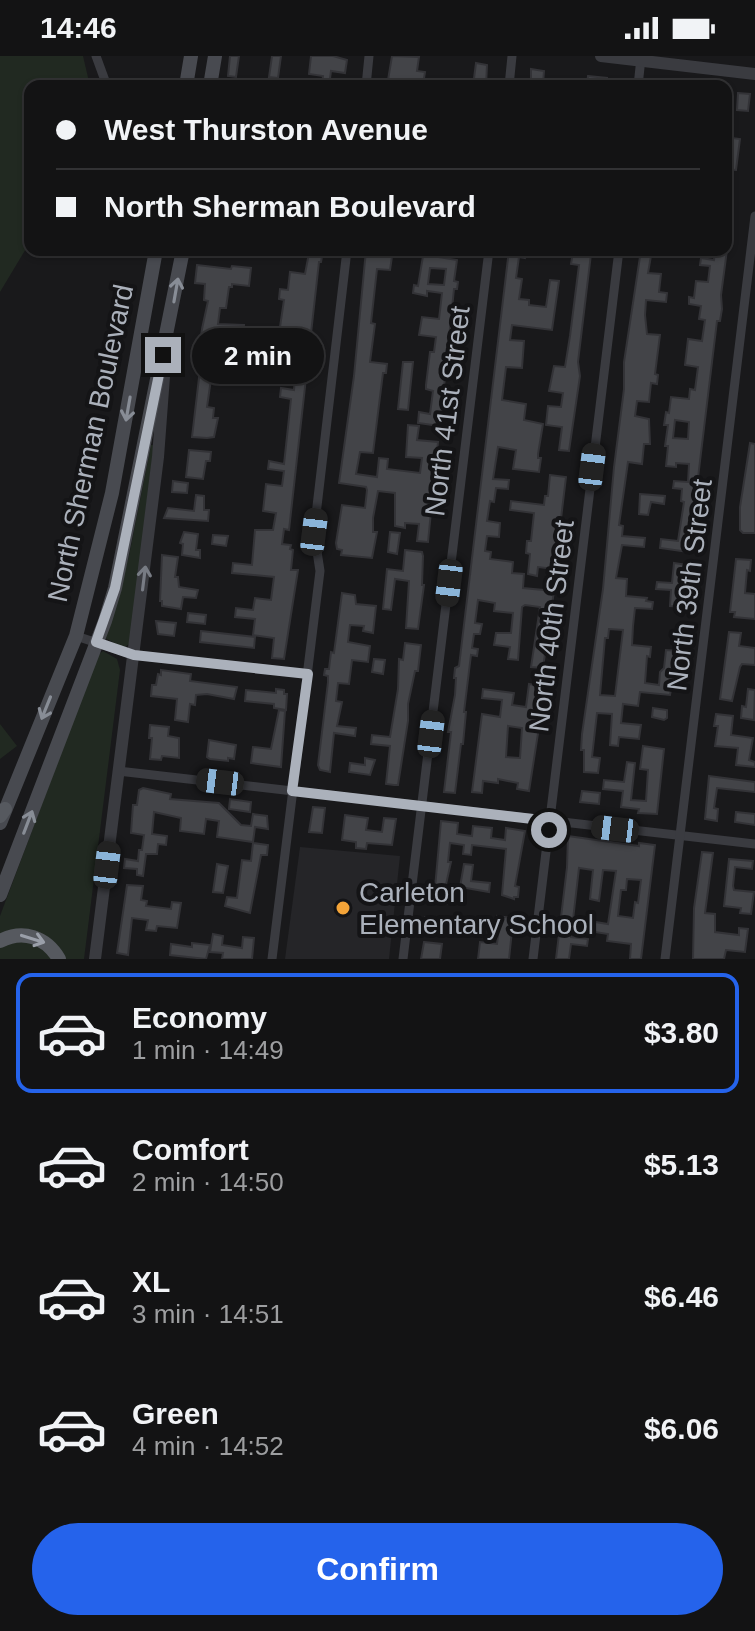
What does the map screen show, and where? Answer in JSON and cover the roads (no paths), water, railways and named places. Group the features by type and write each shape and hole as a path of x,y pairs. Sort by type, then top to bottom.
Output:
{"main road":[{"path":"187,80 191,56"},
{"path":"211,80 215,56"},
{"name":"North Sherman Boulevard","path":"2,816 76,636 112,493 155,256"},
{"name":"North Sherman Boulevard","path":"0,895 115,588 182,256"},
{"path":"0,941 15,935 38,938 51,946 59,959"}],"street":[{"path":"96,56 105,80"},
{"path":"367,80 369,56"},
{"path":"510,80 512,56"},
{"path":"601,56 641,58 755,74"},
{"path":"639,80 641,58"},
{"name":"North 39th Street","path":"665,959 755,216"},
{"path":"272,959 320,571 314,532 346,256"},
{"name":"North 41st Street","path":"403,959 488,256"},
{"name":"North 40th Street","path":"533,959 618,256"},
{"path":"95,959 158,457 168,329"},
{"path":"76,636 134,655 308,674"},
{"path":"118,771 755,844"}],"place":[{"name":"Carleton Elementary School","path":"343,908"}]}
